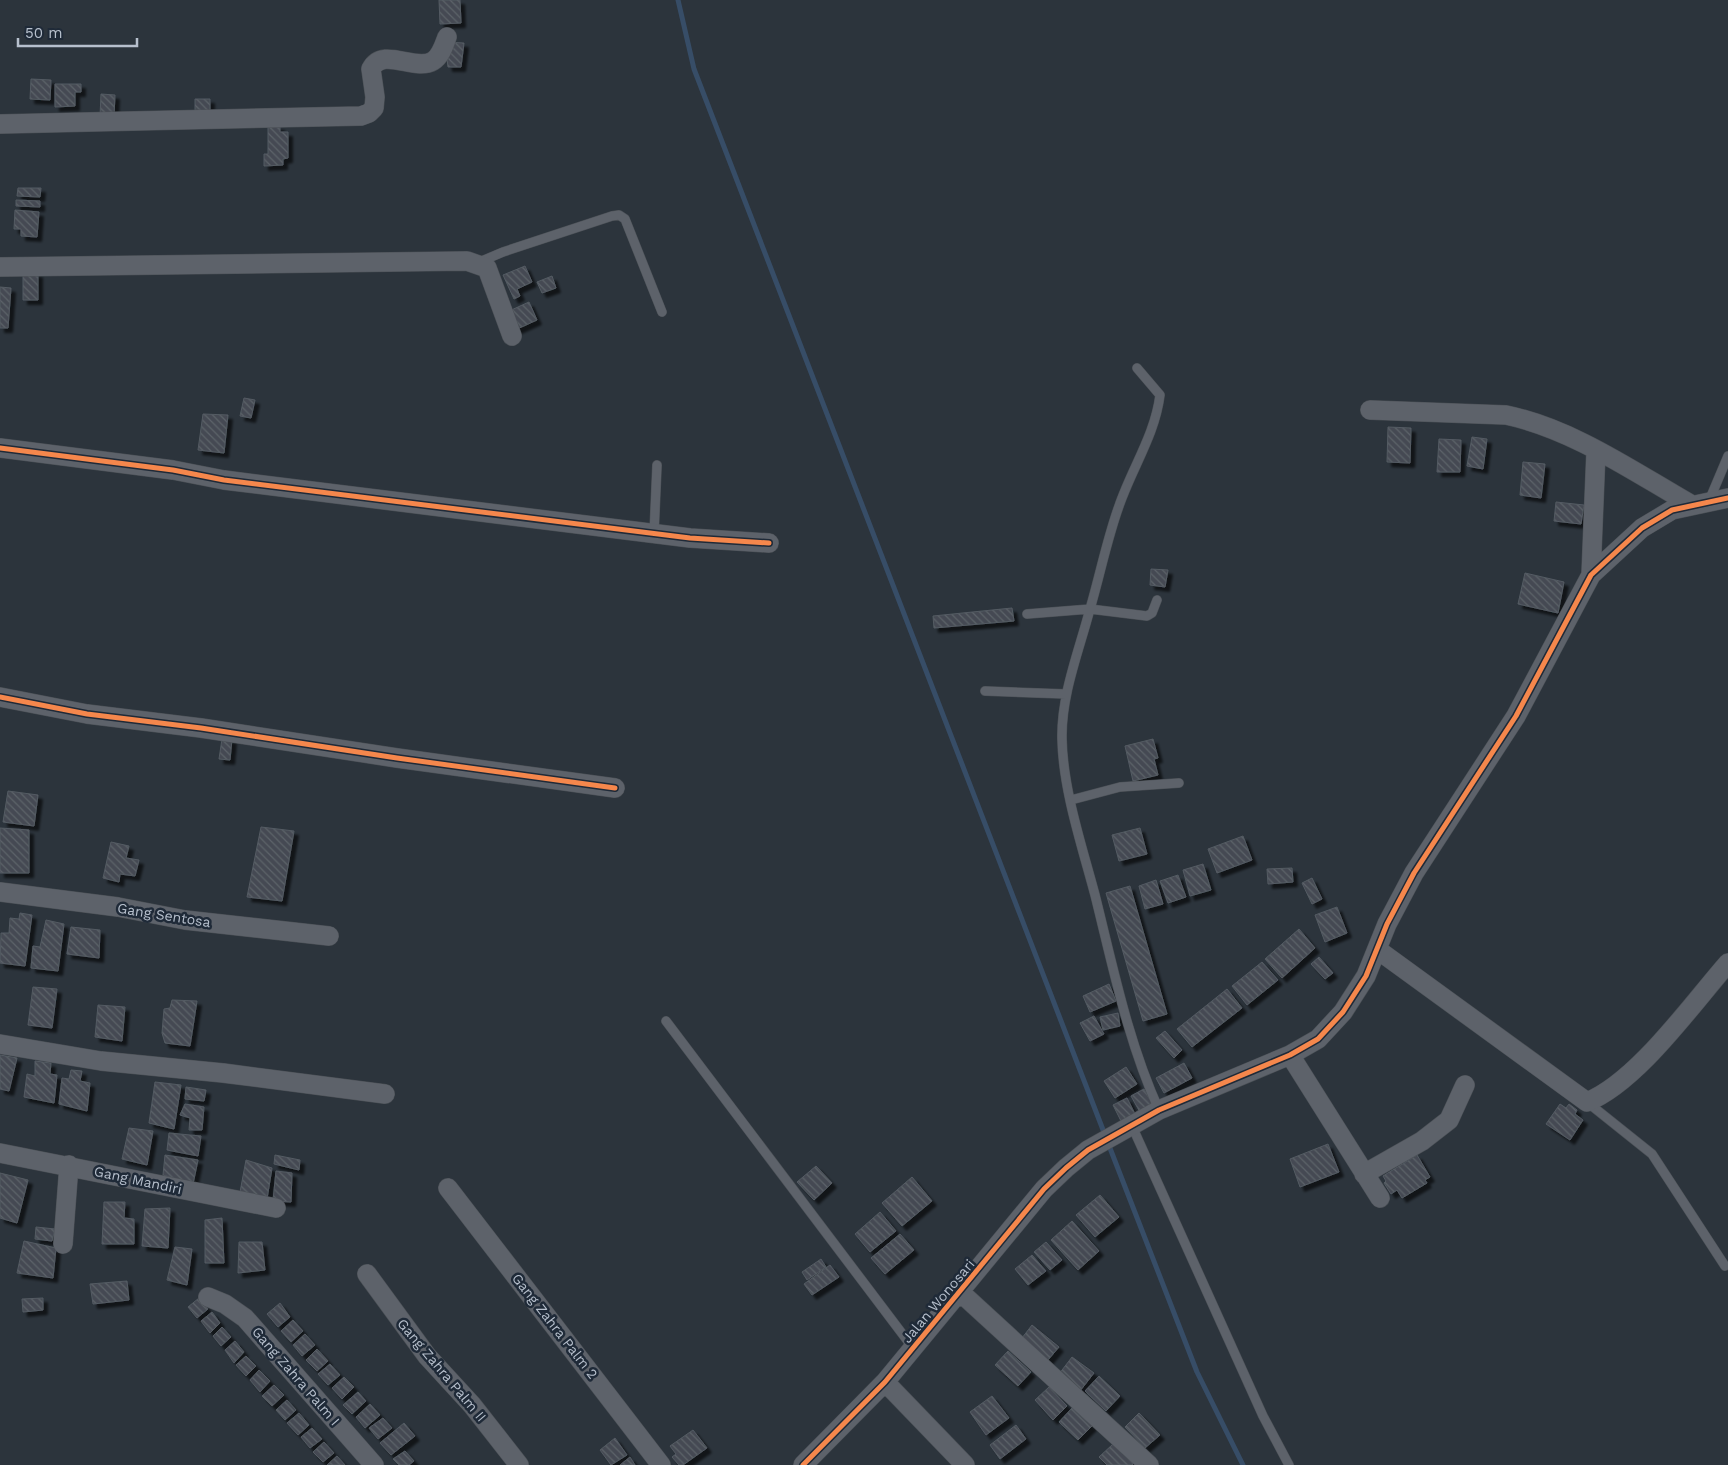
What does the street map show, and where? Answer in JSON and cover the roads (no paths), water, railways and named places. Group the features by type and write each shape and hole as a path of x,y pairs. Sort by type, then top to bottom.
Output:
{"street":[{"path":"0,124 361,116 369,113 374,108 375,96 371,69 373,65 380,60 392,59 420,63 433,61 439,54 447,37"},
{"path":"0,267 467,261 487,268 512,336"},
{"path":"1370,410 1506,416 1526,419 1596,451 1700,503"},
{"path":"0,448 173,470 224,480 654,534 769,543"},
{"path":"1591,575 1596,451"},
{"path":"1591,575 1642,528 1672,510 1728,498"},
{"name":"Jalan Wonosari","path":"803,1465 885,1382 1044,1189 1066,1168 1088,1150 1159,1110 1290,1055 1318,1039 1342,1012 1366,976 1387,924 1414,873 1516,716 1591,575"},
{"path":"0,697 87,714 202,728 397,758 616,788"},
{"name":"Gang Sentosa","path":"0,892 118,907 186,920 329,936"},
{"path":"1378,950 1587,1102 1625,1078 1669,1032 1728,963"},
{"path":"0,1044 101,1061 223,1073 384,1094"},
{"path":"1290,1055 1380,1198"},
{"path":"1364,1174 1422,1141 1449,1120 1465,1084"},
{"name":"Gang Mandiri","path":"0,1153 68,1165 143,1183 276,1208"},
{"path":"63,1244 68,1165"},
{"name":"Gang Zahra Palm 2","path":"448,1188 661,1465"},
{"name":"Gang Zahra Palm II","path":"367,1274 427,1356 472,1405 519,1465"},
{"path":"960,1292 1149,1465"},
{"name":"Gang Zahra Palm I","path":"208,1297 225,1304 245,1318 374,1465"},
{"path":"885,1382 966,1465"}],"lane":[{"path":"477,263 503,252 612,216 619,216 625,219 662,312"},
{"path":"1137,368 1160,394 1158,408 1138,464 1119,505 1066,694 1062,738 1071,800 1144,1077 1159,1110"},
{"path":"1700,503 1728,456"},
{"path":"654,534 657,465"},
{"path":"1027,614 1090,609 1147,616 1152,613 1157,600"},
{"path":"985,691 1066,694"},
{"path":"1071,800 1120,787 1179,783"},
{"path":"666,1021 913,1348"},
{"path":"1587,1102 1652,1154 1724,1266"},
{"path":"1129,1127 1264,1416 1289,1465"}],"waterway":[{"path":"678,0 694,69 1105,1135"},
{"path":"1108,1143 1197,1372 1243,1465"}]}
